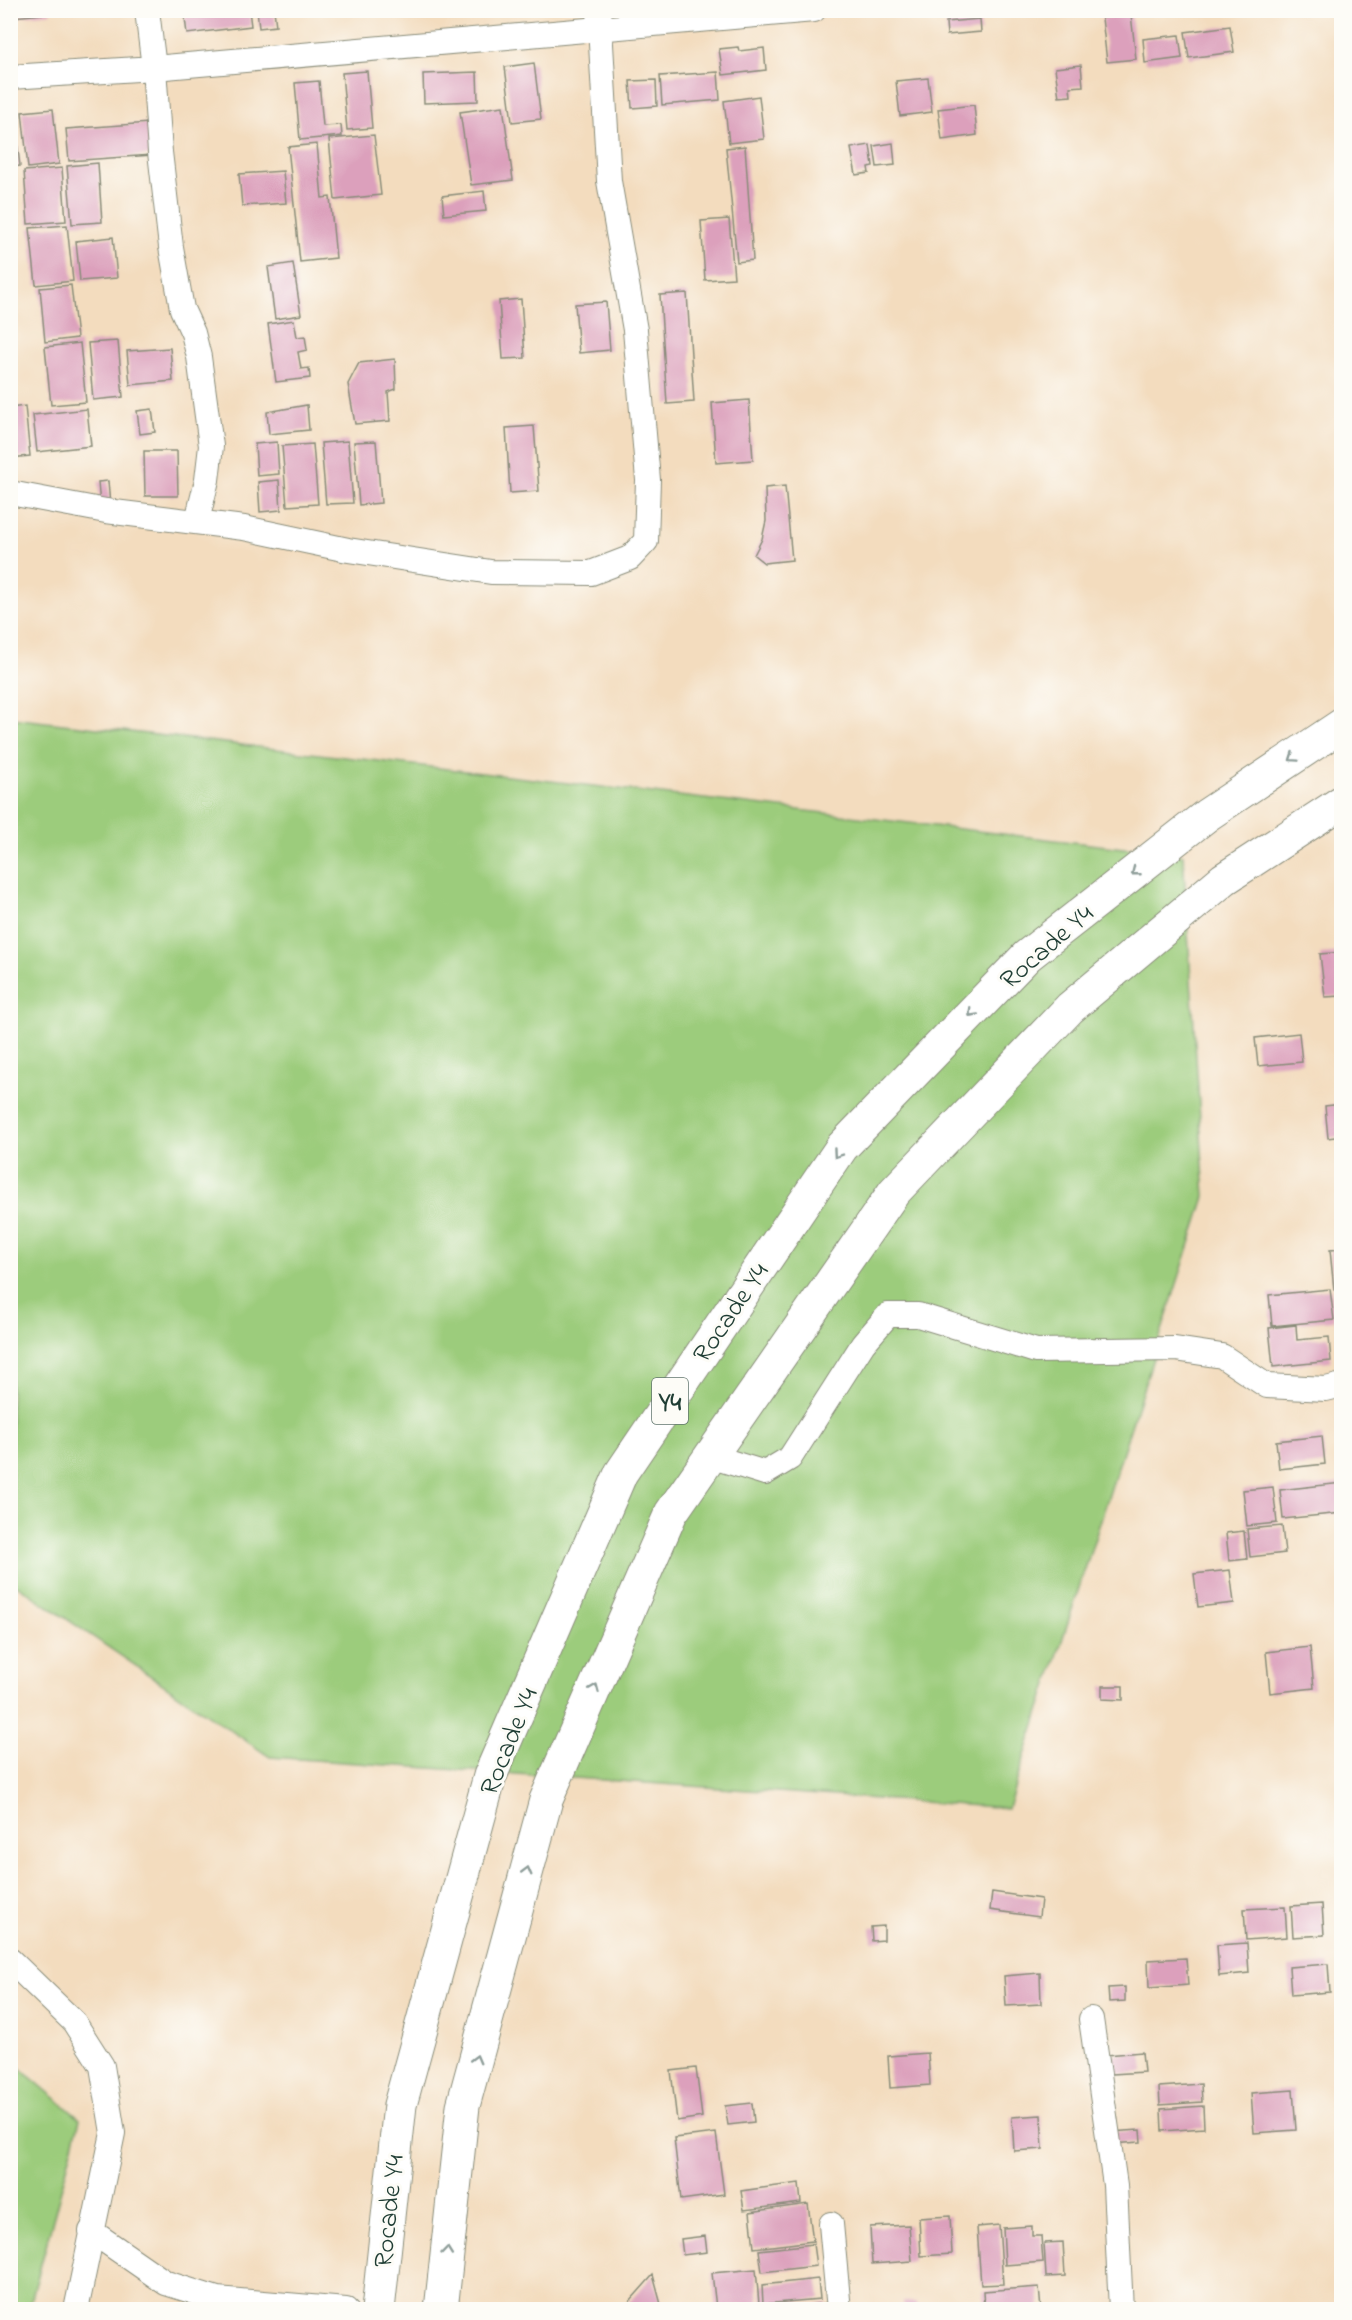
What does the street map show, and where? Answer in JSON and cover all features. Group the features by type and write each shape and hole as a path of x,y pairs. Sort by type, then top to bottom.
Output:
{"highway":[{"name":"Rocade Y4","path":"378,2310 400,2105 490,1776 621,1473 842,1147 1026,956 1207,815 1341,725"},
{"name":"Y4","path":"441,2310 463,2106 546,1800 671,1513 894,1192 1070,1008 1224,879 1341,802"}],"street":[{"path":"147,10 171,247 182,309 194,333 200,357 211,446 207,480 197,521"},
{"path":"10,77 154,68 599,20 814,10"},
{"path":"10,493 106,511 244,528 348,550 491,572 591,573 630,558 646,541 648,480 635,330 609,181 599,20"},
{"path":"710,1456 765,1473 790,1458 862,1344 888,1315 918,1316 1036,1351 1175,1349 1222,1356 1267,1386 1326,1389 1341,1385"},
{"path":"10,1960 74,2022 102,2066 113,2133 76,2310"},
{"path":"1091,2019 1115,2185 1121,2310"},
{"path":"831,2223 839,2310"},
{"path":"91,2231 166,2283 217,2299 346,2310"}],"green space":[{"path":"11,718 1183,855 1205,1197 1008,1808 270,1757 11,1581"},
{"path":"10,2060 80,2119 29,2309 11,2309"}],"building":[{"path":"13,10 50,10 51,13 14,17"},
{"path":"184,10 249,10 251,26 187,34"},
{"path":"257,10 274,10 276,26 259,28"},
{"path":"1131,14 1136,59 1107,62 1102,18"},
{"path":"980,19 981,32 947,35 946,22"},
{"path":"1230,26 1234,52 1189,58 1185,32"},
{"path":"1179,35 1182,58 1145,63 1143,39"},
{"path":"738,47 739,51 764,48 766,70 723,75 719,49"},
{"path":"534,63 541,119 512,122 505,67"},
{"path":"1081,65 1083,86 1070,87 1071,96 1059,97 1055,68"},
{"path":"367,71 372,128 347,130 342,73"},
{"path":"477,72 478,101 424,103 423,74"},
{"path":"718,72 720,100 662,105 660,76"},
{"path":"928,78 932,112 900,116 896,81"},
{"path":"656,80 657,106 632,108 630,81"},
{"path":"319,81 323,126 341,125 342,136 300,140 295,83"},
{"path":"759,96 764,139 729,143 724,101"},
{"path":"974,105 977,135 942,140 938,109"},
{"path":"503,106 513,180 471,185 460,112"},
{"path":"53,109 59,164 28,168 22,112"},
{"path":"10,116 14,116 20,166 10,167"},
{"path":"149,123 152,155 69,161 66,129"},
{"path":"374,135 381,195 335,200 329,139"},
{"path":"893,143 895,165 877,167 874,146"},
{"path":"317,144 322,198 330,197 336,258 300,262 288,147"},
{"path":"870,145 873,166 868,167 869,173 856,175 851,148"},
{"path":"745,146 753,260 737,262 726,148"},
{"path":"98,163 102,222 72,224 67,166"},
{"path":"62,168 66,221 28,224 24,171"},
{"path":"283,171 286,203 242,206 239,174"},
{"path":"484,191 486,211 444,215 442,196"},
{"path":"10,196 15,196 18,230 10,230"},
{"path":"729,219 734,278 705,280 701,221"},
{"path":"67,225 73,281 36,285 30,228"},
{"path":"113,237 117,278 80,281 76,241"},
{"path":"293,263 301,315 275,319 268,267"},
{"path":"71,285 77,338 45,342 40,288"},
{"path":"687,293 694,402 667,404 660,295"},
{"path":"521,299 525,358 503,359 499,301"},
{"path":"606,302 610,350 579,353 575,304"},
{"path":"294,320 297,337 305,336 307,350 298,352 301,369 309,368 310,378 276,382 268,324"},
{"path":"118,341 123,397 93,400 88,343"},
{"path":"80,343 86,402 51,405 45,347"},
{"path":"170,348 173,381 130,385 127,351"},
{"path":"395,359 396,389 388,392 390,421 355,424 348,384 359,363"},
{"path":"749,400 753,460 716,463 712,403"},
{"path":"307,405 309,430 269,434 267,412"},
{"path":"25,406 30,456 10,458 10,408"},
{"path":"87,409 91,446 37,452 33,415"},
{"path":"152,409 155,432 140,434 137,411"},
{"path":"534,426 539,491 510,493 506,428"},
{"path":"348,441 353,503 326,504 321,443"},
{"path":"376,441 381,503 359,505 354,442"},
{"path":"277,442 279,474 257,476 255,444"},
{"path":"313,444 318,504 287,506 282,446"},
{"path":"144,451 177,451 178,496 145,496"},
{"path":"279,480 281,510 260,512 258,482"},
{"path":"108,481 110,505 100,506 98,482"},
{"path":"785,486 792,560 764,563 754,555 762,539 766,521 765,488"},
{"path":"1342,952 1342,996 1325,997 1320,954"},
{"path":"1299,1033 1302,1062 1258,1066 1255,1038"},
{"path":"1342,1104 1342,1136 1328,1138 1325,1106"},
{"path":"1342,1249 1342,1289 1334,1290 1330,1250"},
{"path":"1330,1289 1334,1320 1272,1326 1269,1295"},
{"path":"1296,1325 1297,1340 1329,1337 1331,1361 1273,1367 1269,1328"},
{"path":"1322,1436 1325,1464 1279,1469 1276,1441"},
{"path":"1342,1483 1342,1513 1283,1519 1280,1490"},
{"path":"1273,1487 1277,1523 1247,1526 1243,1490"},
{"path":"1282,1526 1285,1553 1250,1557 1247,1529"},
{"path":"1244,1531 1247,1559 1229,1561 1226,1533"},
{"path":"1230,1570 1234,1603 1198,1607 1194,1574"},
{"path":"1310,1647 1314,1688 1270,1693 1266,1652"},
{"path":"1102,1686 1123,1686 1123,1700 1102,1699"},
{"path":"992,1892 1041,1899 1039,1917 990,1910"},
{"path":"1322,1904 1324,1935 1293,1937 1291,1906"},
{"path":"1285,1907 1287,1937 1246,1940 1244,1909"},
{"path":"884,1926 884,1940 872,1941 871,1927"},
{"path":"1247,1943 1249,1973 1219,1976 1217,1945"},
{"path":"1186,1958 1188,1985 1149,1988 1148,1960"},
{"path":"1328,1964 1330,1992 1291,1995 1289,1967"},
{"path":"1040,1973 1041,2004 1006,2006 1004,1976"},
{"path":"1125,1987 1125,2001 1109,2002 1108,1988"},
{"path":"1142,2052 1144,2072 1096,2075 1094,2056"},
{"path":"928,2053 930,2085 890,2088 888,2056"},
{"path":"696,2068 702,2117 677,2121 671,2071"},
{"path":"1201,2084 1202,2102 1160,2105 1159,2087"},
{"path":"1293,2090 1296,2130 1254,2133 1251,2093"},
{"path":"752,2103 754,2122 728,2125 725,2106"},
{"path":"1203,2106 1204,2128 1162,2131 1161,2109"},
{"path":"1041,2115 1043,2149 1014,2151 1012,2117"},
{"path":"1140,2130 1141,2142 1110,2144 1110,2132"},
{"path":"716,2133 724,2194 681,2200 674,2138"},
{"path":"799,2183 801,2203 744,2210 741,2191"},
{"path":"808,2204 813,2241 754,2248 750,2212"},
{"path":"950,2216 952,2254 921,2256 919,2218"},
{"path":"909,2225 912,2261 872,2264 870,2227"},
{"path":"999,2225 1003,2284 981,2285 977,2227"},
{"path":"1032,2226 1032,2236 1041,2236 1043,2262 1005,2265 1003,2228"},
{"path":"705,2236 707,2252 683,2255 681,2239"},
{"path":"1063,2242 1065,2276 1046,2277 1044,2243"},
{"path":"813,2244 816,2266 762,2272 759,2250"},
{"path":"756,2269 759,2304 716,2308 712,2273"},
{"path":"653,2275 662,2308 660,2310 622,2310"},
{"path":"818,2279 820,2299 763,2304 762,2285"},
{"path":"1039,2287 1041,2310 984,2310 983,2291"},
{"path":"903,2302 917,2302 917,2310 904,2310"},
{"path":"827,2303 827,2310 799,2310 798,2306"},
{"path":"791,2305 791,2310 765,2310 765,2308"}]}
